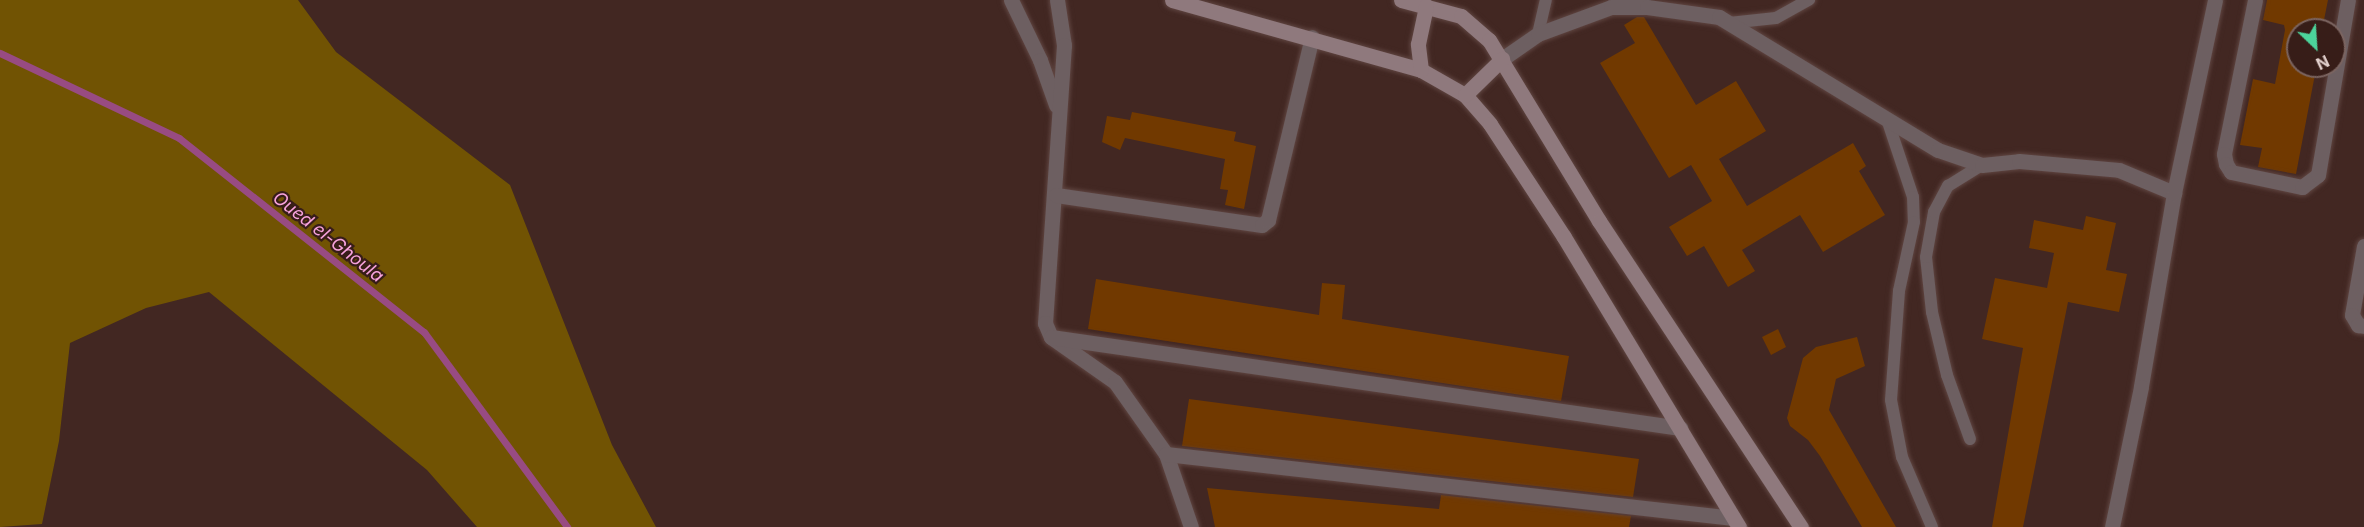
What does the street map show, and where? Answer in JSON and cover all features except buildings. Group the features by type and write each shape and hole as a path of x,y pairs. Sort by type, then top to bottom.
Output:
{"street":[{"path":"1011,0 1040,60 1060,119"},
{"path":"1057,0 1064,45 1056,195 1045,323 1051,337 1115,382 1166,454 1191,527"},
{"path":"1172,0 1312,37 1421,70 1465,95 1490,124 1564,237 1736,522"},
{"path":"1401,0 1427,3 1461,16 1489,40 1599,221 1801,527"},
{"path":"2112,527 2141,387 2174,193 2215,0"},
{"path":"2255,0 2224,154 2226,164 2231,172 2302,187 2318,175 2348,0"},
{"path":"1421,70 1419,38 1427,3"},
{"path":"1465,95 1502,59 1538,34 1611,7 1642,3 1719,17 1812,70 1888,122 1938,150 1982,165 2019,161 2076,164 2119,170 2174,193"},
{"path":"1056,195 1262,225 1268,220 1312,37"},
{"path":"2364,246 2352,315 2364,326"},
{"path":"1051,337 1680,428"},
{"path":"1166,454 1736,522"}],"lane":[{"path":"1538,34 1546,0"},
{"path":"1729,23 1776,18 1809,0"},
{"path":"1888,122 1913,197 1914,222 1899,291 1891,400 1902,457 1932,527"},
{"path":"1970,440 1945,364 1932,312 1926,257 1934,212 1948,186 1982,165"}],"shaded area":[{"path":"0,0 298,0 336,52 510,185 612,445 656,527 477,527 427,470 209,292 146,308 70,343 59,441 42,524 0,527"}],"waterway":[{"name":"Oued el-Ghoula","path":"0,53 179,138 424,332 567,527"}]}
